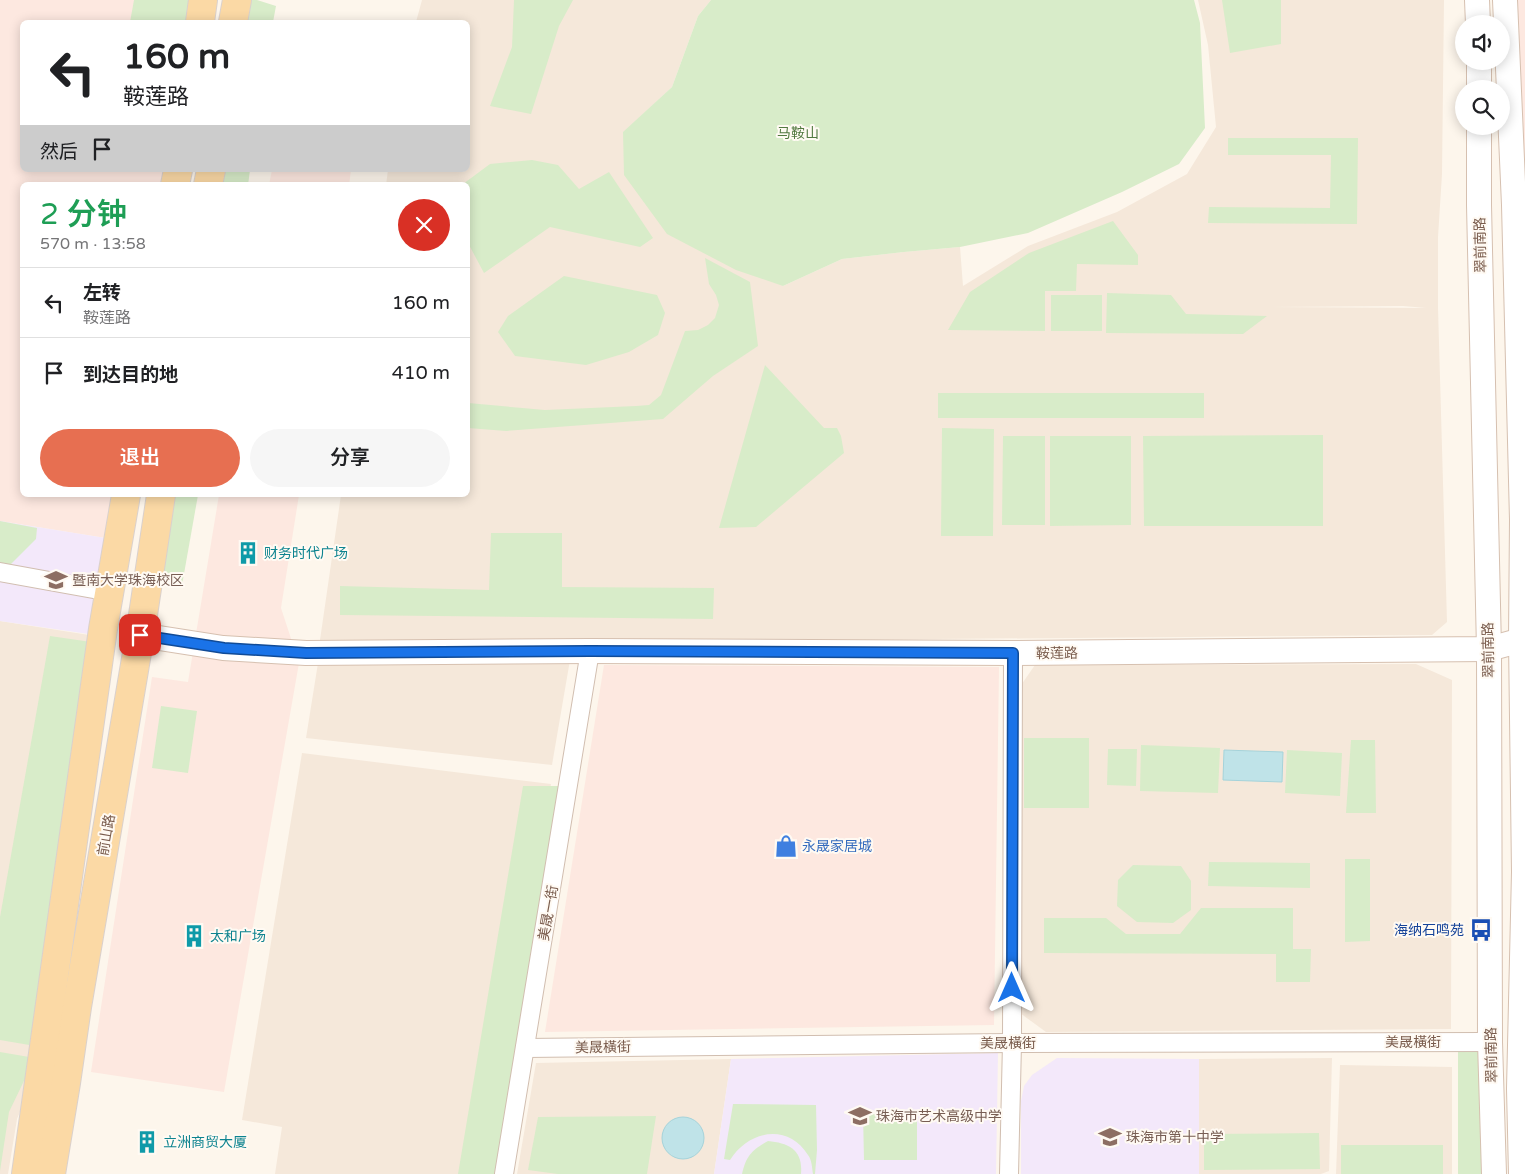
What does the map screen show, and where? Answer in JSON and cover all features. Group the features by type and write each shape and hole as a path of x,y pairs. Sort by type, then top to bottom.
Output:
{"main road":[{"path":"200,20 203,0"},
{"path":"233,20 237,0"},
{"path":"1477,0 1478,15"},
{"name":"翠前南路","path":"1505,0 1514,205 1522,520 1524,872 1522,1040 1519,1089 1521,1174"},
{"name":"翠前南路","path":"1479,135 1489,649 1490,1042 1494,1174"},
{"path":"26,1174 110,592 126,497"},
{"name":"前山路","path":"51,1174 78,997 140,635 161,497"},
{"name":"鞍莲路","path":"140,635 224,648 306,653 590,651 1013,653 1489,649 1523,639"},
{"path":"8,1174 17,1119 44,1053"}],"street":[{"path":"0,572 110,592"},
{"name":"美晟一街","path":"504,1174 590,651"},
{"path":"1009,1174 1012,1043 1013,653"},
{"name":"美晟橫街","path":"525,1048 1012,1043 1490,1042"}],"shaded area":[{"path":"0,0 203,0 199,20 20,20 20,172 177,172 175,182 20,182 20,497 126,497 118,540 0,521"},
{"path":"422,0 711,0 698,16 672,87 623,133 783,286 842,259 960,247 963,286 1028,246 1117,212 1187,174 1216,127 1208,45 1198,0 1444,0 1438,308 1447,622 1432,635 817,640 320,640 341,497 470,497 470,182 386,182 388,172 470,172 470,20 417,20","holes":["1403,306 1426,308 1261,307"]},
{"path":"1507,0 1525,0 1525,203 1510,15 1508,15"},
{"path":"272,172 351,172 349,182 270,182"},
{"path":"219,497 299,497 281,608 299,663 224,1092 91,1072 152,677 188,682"},
{"name":"暨南大学珠海校区","path":"0,521 118,540 102,636 0,621"},
{"path":"0,621 102,637 44,1053 17,1119 8,1174 0,1174"},
{"path":"570,660 552,765 306,738 318,663"},
{"path":"1416,664 1452,680 1451,1029 1046,1032 1020,1013 1019,688 1035,665"},
{"name":"永晟家居城","path":"604,665 999,667 994,1025 545,1032"},
{"path":"302,753 551,784 483,1174 275,1174 282,1127 242,1120"},
{"name":"珠海市艺术高级中学","path":"998,1053 996,1174 714,1174 731,1059"},
{"name":"珠海市第十中学","path":"1057,1058 1199,1059 1199,1174 1021,1174 1021,1101 1024,1086 1032,1075"},
{"path":"1332,1058 1329,1171 1321,1174 1199,1174 1199,1059"},
{"path":"731,1059 714,1174 517,1174 536,1063"},
{"path":"1340,1065 1452,1067 1452,1174 1336,1174"}],"green space":[{"path":"134,0 199,0 196,20 130,20"},
{"path":"248,0 257,0 276,6 273,20 245,20"},
{"path":"514,0 573,0 559,26 531,114 490,106 512,47"},
{"name":"马鞍山","path":"711,0 1194,0 1200,23 1205,128 1179,164 1122,192 1028,233 960,247 842,259 783,286 736,270 667,234 624,175 623,132 672,87 698,16"},
{"path":"1222,0 1281,0 1281,44 1230,53"},
{"path":"1228,138 1358,138 1357,224 1208,223 1209,207 1330,208 1331,155 1228,155"},
{"path":"532,160 558,165 579,189 609,172 653,238 640,247 550,227 484,273 470,247 470,182 466,182 490,164"},
{"path":"219,172 250,172 248,182 217,182"},
{"path":"1113,221 1138,255 1138,265 1077,264 1076,291 1045,291 1045,331 948,330 970,292 1029,253"},
{"path":"705,258 750,282 758,346 713,376 663,419 506,431 470,428 470,403 545,410 649,405 661,395 685,331 698,330 708,325 715,318 719,305 716,295 709,284"},
{"path":"564,276 657,295 665,313 658,335 629,352 586,365 515,356 498,332 508,316"},
{"path":"1107,293 1171,295 1186,314 1267,316 1243,334 1106,333"},
{"path":"1051,295 1102,295 1102,331 1051,331"},
{"path":"765,365 824,428 837,428 841,436 844,453 756,527 719,528"},
{"path":"938,393 1204,393 1204,418 938,418"},
{"path":"942,428 994,429 993,536 941,536"},
{"path":"1323,435 1323,526 1144,526 1143,436"},
{"path":"1003,436 1045,436 1045,525 1002,525"},
{"path":"1050,436 1131,436 1131,525 1050,526"},
{"path":"172,497 198,497 182,585 157,581"},
{"path":"0,521 37,528 36,539 9,566 0,565"},
{"path":"491,533 562,533 562,587 714,588 713,619 340,615 340,586 489,590"},
{"path":"50,636 98,643 41,1047 0,1040 0,917"},
{"path":"161,706 197,711 188,773 152,768"},
{"path":"1024,738 1089,738 1089,808 1024,808"},
{"path":"1351,740 1375,740 1376,813 1346,813"},
{"path":"1141,745 1220,748 1218,793 1140,791"},
{"path":"1108,749 1137,749 1136,786 1107,785"},
{"path":"1287,750 1342,753 1340,796 1285,793"},
{"path":"523,786 559,786 496,1174 458,1174"},
{"path":"1345,859 1370,859 1370,941 1345,942"},
{"path":"1209,862 1310,863 1310,888 1208,886"},
{"path":"1133,865 1181,866 1191,881 1191,910 1173,923 1137,922 1117,906 1118,880"},
{"path":"1201,908 1293,908 1293,949 1311,949 1310,982 1276,982 1276,954 1044,953 1044,918 1106,918 1126,934 1180,934"},
{"path":"1458,1051 1483,1052 1487,1174 1458,1174"},
{"path":"0,1052 35,1058 9,1112 0,1171"},
{"path":"733,1104 816,1105 817,1150 815,1174 813,1174 809,1157 800,1145 790,1138 780,1135 769,1134 758,1137 747,1142 730,1160 724,1159"},
{"path":"863,1114 917,1114 917,1160 864,1160"},
{"path":"656,1116 647,1174 558,1174 528,1170 538,1117"},
{"path":"1319,1133 1320,1169 1204,1170 1204,1134"},
{"path":"768,1141 793,1149 800,1159 801,1174 742,1174 750,1154"},
{"path":"1341,1145 1443,1145 1443,1174 1341,1174"}],"water":[{"path":"1224,750 1283,752 1282,782 1223,780"},
{"path":"687,1117 695,1120 701,1126 704,1138 701,1150 695,1156 679,1159 671,1156 665,1150 662,1134 665,1126 671,1120"}],"place":[{"name":"财务时代广场","path":"248,553"},
{"name":"暨南大学珠海校区","path":"56,580"},
{"name":"永晟家居城","path":"786,846"},
{"name":"海纳石鸣苑","path":"1481,930"},
{"name":"太和广场","path":"194,936"},
{"name":"珠海市艺术高级中学","path":"860,1116"},
{"name":"珠海市第十中学","path":"1110,1137"},
{"name":"立洲商贸大厦","path":"147,1142"}],"route":[{"path":"140,635 224,648 306,653 590,651 1013,653 1012,988"}]}
